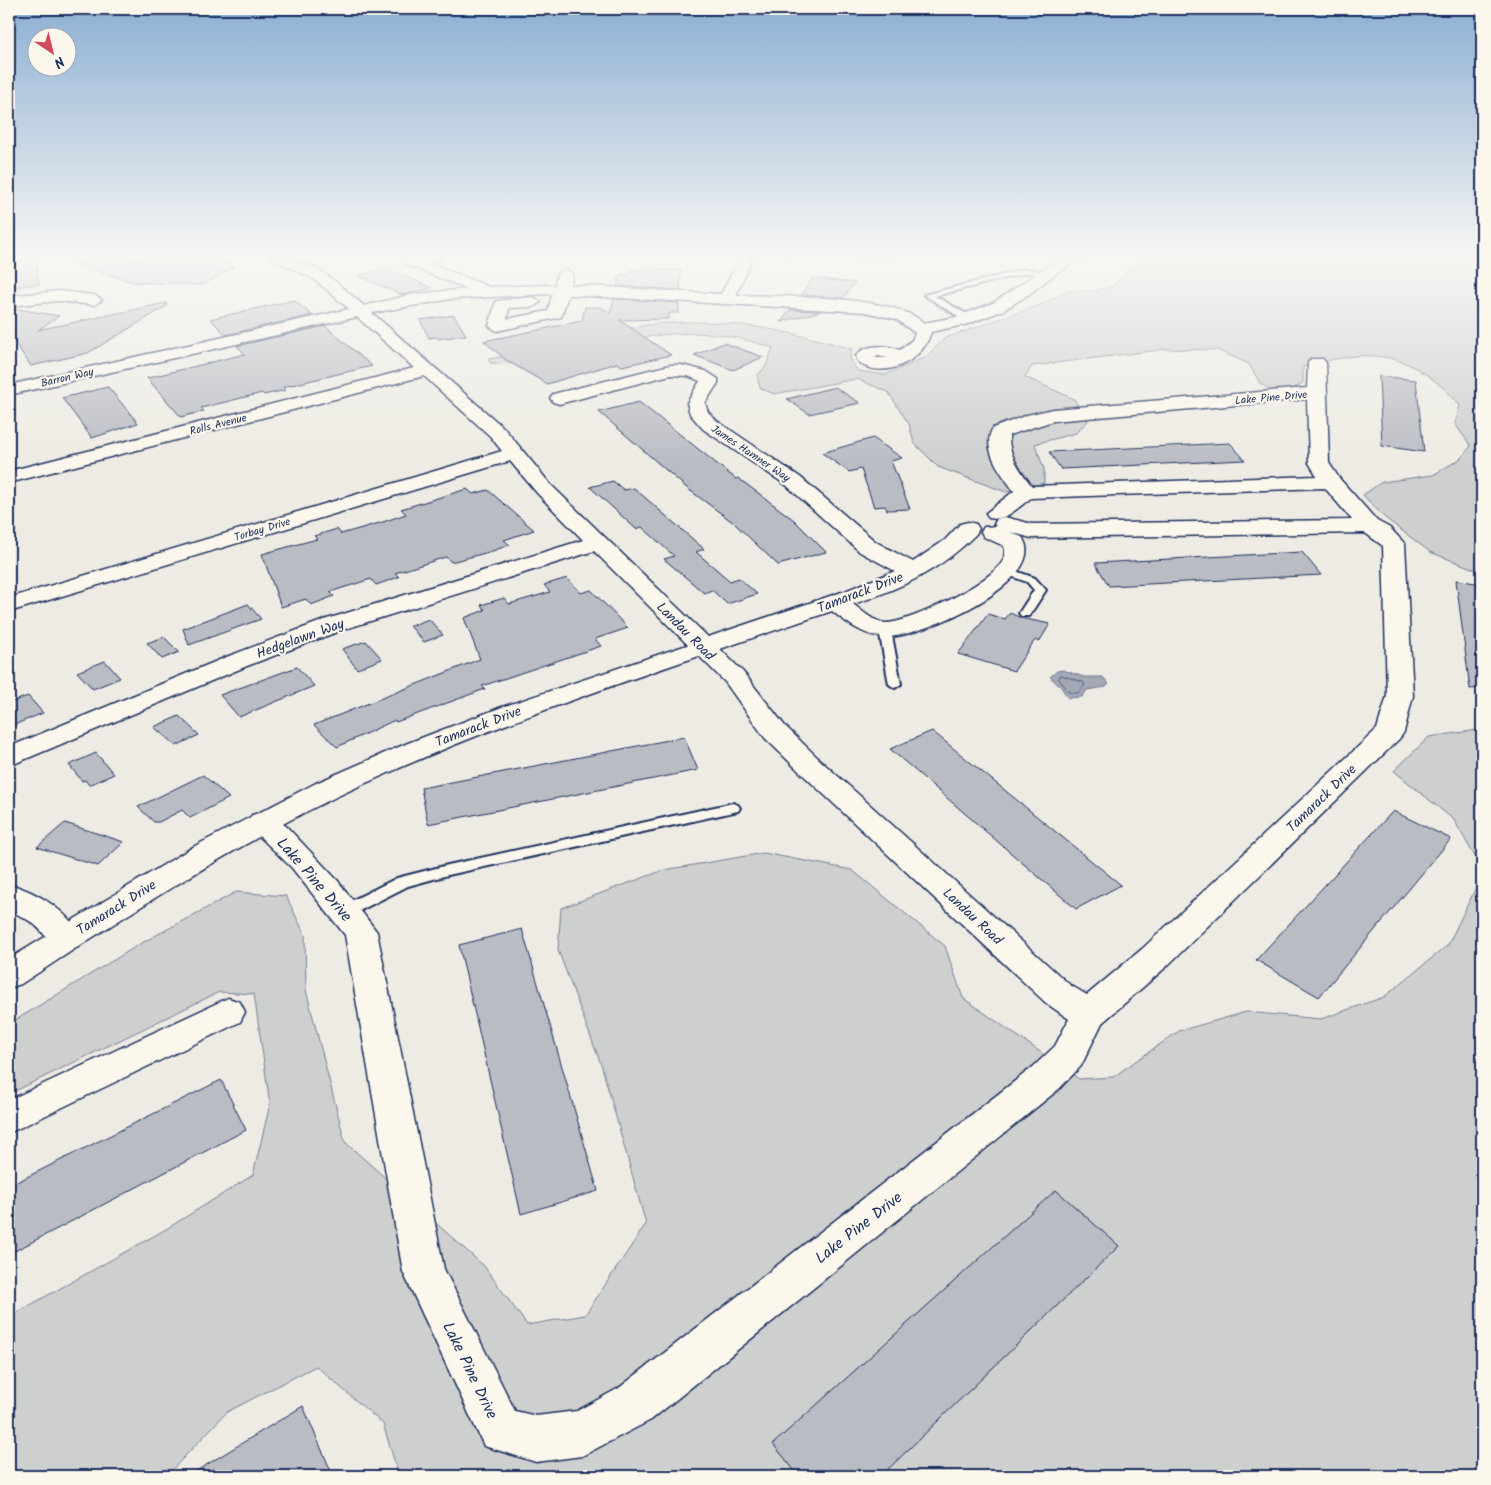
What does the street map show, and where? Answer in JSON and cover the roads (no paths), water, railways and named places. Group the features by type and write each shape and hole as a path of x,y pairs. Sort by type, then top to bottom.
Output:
{"street":[{"name":"Barron Way","path":"9,390 287,327"},
{"name":"Landau Road","path":"378,327 497,432 544,489 600,542 702,647 734,677 775,732 810,766 1058,994 1089,1014"},
{"path":"899,360 920,342 923,337 920,328 924,327"},
{"path":"1316,394 1317,363"},
{"name":"Rolls Avenue","path":"9,477 426,370"},
{"name":"James Hamner Way","path":"558,398 670,370 685,370 704,376 709,379 710,383 696,403 696,409 710,425 793,481 868,546 912,571"},
{"name":"Lake Pine Drive","path":"1026,492 1000,455 998,442 1000,432 1034,419 1316,394 1319,463 1331,482 1369,526"},
{"name":"Torbay Drive","path":"9,605 514,453"},
{"path":"998,523 1026,492 1331,482"},
{"name":"Tamarack Drive","path":"9,975 148,886 262,822 326,790 471,728 889,582 939,556 957,542 968,529 958,519 963,512 976,509 998,523"},
{"path":"998,523 1032,531 1369,526"},
{"path":"835,602 869,627 885,630 910,626 964,601 992,585 1014,562 1016,550 1014,542 998,523"},
{"name":"Tamarack Drive","path":"1089,1014 1154,958 1390,732 1400,696 1394,544 1382,533 1369,526"},
{"name":"Hedgelawn Way","path":"9,757 238,661 336,624 600,542"},
{"name":"Lake Pine Drive","path":"262,822 282,839 346,911 361,932 424,1272 500,1430 536,1440 582,1433 635,1404 1046,1078 1068,1056 1089,1014"},
{"path":"9,895 47,917 66,938"},
{"path":"9,1117 228,1012"}],"lane":[{"path":"1007,570 1031,580 1040,590 1025,613"},
{"path":"885,630 895,684"},
{"path":"346,911 403,882 439,872 733,808"}],"water":[{"path":"1063,670 1084,677 1103,677 1109,684 1106,687 1087,690 1082,697 1068,698 1061,687 1050,677 1057,671"}]}
